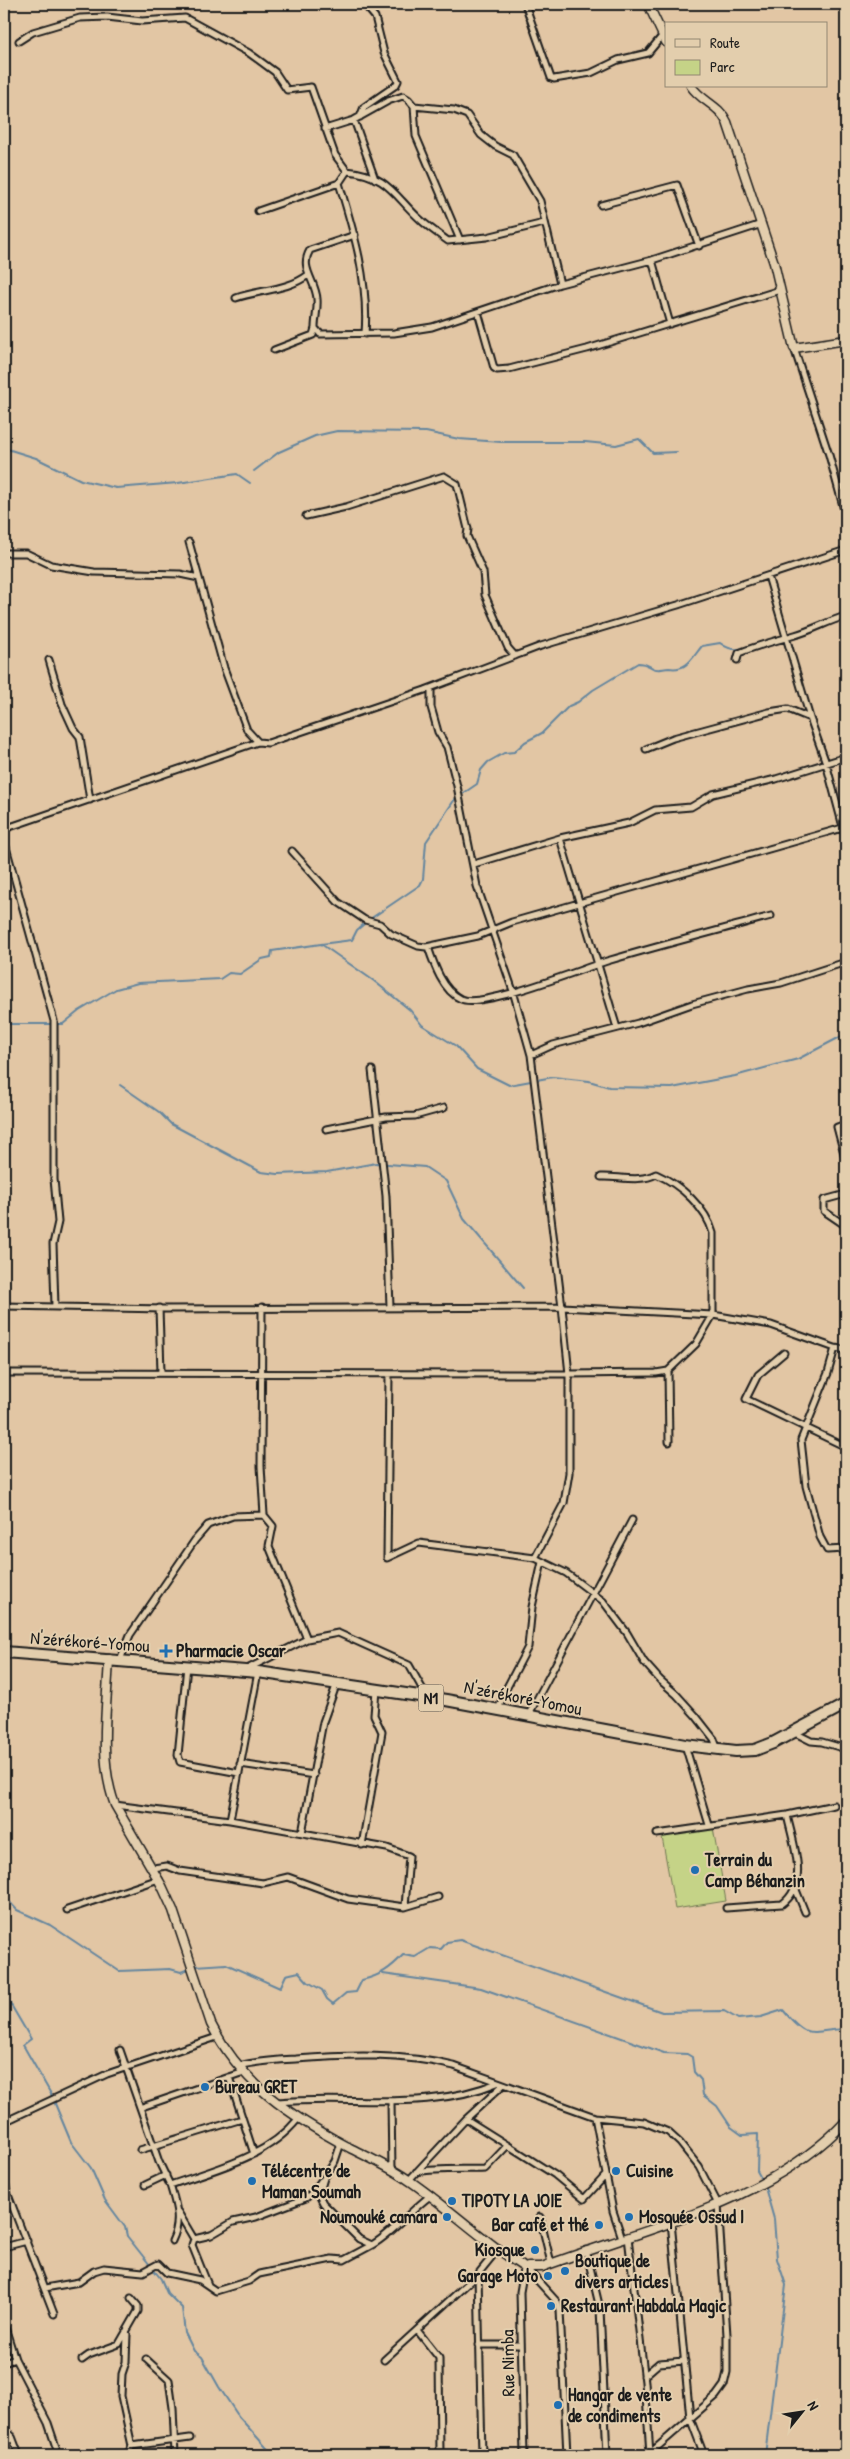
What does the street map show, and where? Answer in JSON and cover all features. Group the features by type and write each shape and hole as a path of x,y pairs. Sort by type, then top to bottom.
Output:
{"highway":[{"name":"N'zérékoré-Yomou","path":"4,1652 258,1672 427,1698 718,1750 755,1750 846,1704"}],"street":[{"path":"364,4 374,17 384,53 398,81 396,85 364,107 357,119 375,178"},
{"path":"525,4 543,58 551,78 554,79 591,73 618,60 648,53 665,38 648,4"},
{"path":"19,41 33,32 80,18 107,17 142,21 185,18 249,53 275,72 287,90 311,87 335,155 347,171 375,178 390,186 422,222 448,241 487,237 544,223"},
{"path":"692,88 696,93 722,111 762,224 794,348 829,455 846,517"},
{"path":"325,129 357,119 388,101 402,96 408,99 414,106 416,136 460,240"},
{"path":"414,106 454,110 467,115 481,134 495,146 513,155 540,201 560,284"},
{"path":"258,211 339,183 347,171"},
{"path":"339,183 355,235 366,292 364,334"},
{"path":"601,205 678,185 699,246"},
{"path":"274,350 313,335 394,333 432,327 560,284 652,260 762,224"},
{"path":"313,335 317,299 308,275 306,257 310,250 355,235"},
{"path":"652,260 670,324"},
{"path":"236,298 258,291 298,283 308,275"},
{"path":"478,312 494,368 497,370 510,369 587,349 780,290"},
{"path":"315,328 320,334"},
{"path":"794,348 846,340"},
{"path":"306,516 355,504 444,476 457,484 468,529 467,536 483,572 485,595 508,648 515,656"},
{"path":"189,542 224,668 247,730 258,742"},
{"path":"4,829 258,742 268,743 431,688 515,656 846,550"},
{"path":"4,553 26,553 51,565 86,571 180,574 199,578"},
{"path":"768,576 810,718 826,763 845,828 846,838"},
{"path":"737,660 739,653 846,616"},
{"path":"49,660 62,704 72,728 80,737 90,800"},
{"path":"431,688 431,707 438,732 447,747 474,864 477,886 513,991 531,1055 562,1307 569,1374 569,1473 564,1503 535,1558"},
{"path":"646,750 673,738 788,709 810,718"},
{"path":"474,864 560,838 629,823 655,810 691,807 712,794 776,779 846,757"},
{"path":"292,851 338,902 365,920 385,927 391,934 418,946 428,947 478,936 512,922 579,902 845,828"},
{"path":"560,838 618,1028"},
{"path":"4,840 54,1021 54,1179 58,1222 53,1244 55,1306"},
{"path":"428,947 450,993 463,1000 497,997 566,977 598,964 771,916"},
{"path":"531,1055 553,1045 618,1028 692,1004 748,989 781,983 846,962"},
{"path":"372,1070 386,1196 390,1307"},
{"path":"326,1129 377,1119 415,1116 444,1108"},
{"path":"846,1124 837,1127 846,1161"},
{"path":"4,1373 656,1374 668,1371 696,1344 713,1315 713,1233 706,1214 673,1184 656,1174 650,1177 638,1178 600,1177"},
{"path":"846,1194 824,1200 824,1210 846,1226"},
{"path":"4,1306 159,1308 562,1307 713,1315 771,1325 835,1348 846,1350"},
{"path":"262,1307 264,1402 260,1436 264,1514 273,1526 269,1546 307,1639"},
{"path":"159,1308 161,1372"},
{"path":"835,1348 828,1373 800,1440 802,1464 820,1537 827,1550 846,1549"},
{"path":"784,1353 758,1375 746,1399 846,1447"},
{"path":"668,1371 669,1442"},
{"path":"389,1374 387,1558 419,1543 535,1558 566,1573 603,1601 628,1633 644,1662 696,1716 714,1740 718,1750"},
{"path":"120,1660 130,1635 195,1540 208,1525 233,1516 264,1514"},
{"path":"528,1716 632,1520"},
{"path":"498,1712 505,1691 528,1647 534,1598 542,1562"},
{"path":"245,1671 307,1639 338,1632 409,1665 427,1698"},
{"path":"109,1659 105,1771 115,1804 153,1868 173,1910 191,1968 217,2037 241,2069 275,2103 298,2119 410,2180 525,2268 558,2304 560,2310 567,2455"},
{"path":"187,1666 178,1756 180,1762 239,1773"},
{"path":"230,1820 258,1672"},
{"path":"302,1833 323,1722 336,1683"},
{"path":"362,1844 382,1732 374,1715 376,1690"},
{"path":"792,1732 811,1741 846,1749"},
{"path":"685,1745 709,1825"},
{"path":"240,1764 314,1776"},
{"path":"115,1804 230,1820 386,1848 409,1856 405,1907"},
{"path":"657,1834 787,1815 834,1805"},
{"path":"787,1815 798,1864 796,1890 805,1912"},
{"path":"153,1868 167,1866 180,1871 263,1883 288,1876 348,1899 405,1907 438,1897"},
{"path":"67,1910 159,1879"},
{"path":"726,1908 782,1904 796,1890"},
{"path":"4,2122 126,2068 217,2037"},
{"path":"120,2050 142,2106 154,2146 170,2185 178,2212 194,2239 192,2245 209,2287"},
{"path":"142,2106 229,2077 254,2062 322,2057 414,2058 454,2066 595,2117 644,2122 668,2132 680,2142 699,2167 718,2204 727,2335 727,2372 724,2385 720,2390 649,2455"},
{"path":"229,2077 254,2154"},
{"path":"275,2103 306,2100 391,2101 437,2098 475,2092 496,2082"},
{"path":"410,2180 466,2119 503,2085"},
{"path":"391,2101 392,2170"},
{"path":"595,2117 613,2211 625,2237 644,2376 649,2455"},
{"path":"140,2150 242,2119"},
{"path":"170,2185 254,2154 285,2134 298,2119"},
{"path":"466,2119 555,2175 584,2199 606,2176"},
{"path":"525,2268 533,2268 551,2263 718,2204 796,2162 845,2126"},
{"path":"194,2239 210,2235 233,2222 256,2217 306,2198 324,2178 335,2161 341,2143"},
{"path":"416,2172 439,2168 452,2170 485,2169 507,2146"},
{"path":"4,2176 7,2192 28,2241 54,2314"},
{"path":"145,2185 166,2176"},
{"path":"324,2178 319,2194 323,2203 358,2239 372,2245"},
{"path":"45,2288 79,2282 94,2271 104,2268 143,2272 158,2264 167,2273 200,2280 216,2291 249,2281 259,2274 332,2260 344,2260 372,2245 389,2233 413,2209 430,2196"},
{"path":"172,2241 177,2230 178,2212"},
{"path":"540,2217 551,2263"},
{"path":"671,2222 690,2418 704,2455"},
{"path":"4,2247 28,2241"},
{"path":"384,2360 478,2274 499,2248"},
{"path":"586,2250 600,2309 607,2455"},
{"name":"Rue Nimba","path":"524,2455 520,2292 525,2268"},
{"path":"478,2274 482,2455"},
{"path":"82,2360 89,2355 119,2344 127,2334 138,2311 138,2306 131,2298"},
{"path":"4,2324 15,2359 48,2423 59,2454 45,2455"},
{"path":"417,2330 439,2358 440,2454 424,2455"},
{"path":"127,2334 126,2362 122,2374 121,2396 132,2446 127,2455"},
{"path":"479,2346 521,2345"},
{"path":"4,2363 15,2359"},
{"path":"146,2359 169,2380 173,2408 175,2455"},
{"path":"644,2376 659,2363 685,2361"},
{"path":"11,2434 19,2455"},
{"path":"132,2446 190,2438"}],"green space":[{"path":"713,1828 726,1901 675,1909 662,1837"}],"waterway":[{"path":"254,471 279,452 315,436 337,431 426,432 459,439 501,442 585,442 616,445 639,439 653,453 677,452"},
{"path":"4,448 36,458 81,480 116,488 178,483 237,474 250,483"},
{"path":"321,944 352,940 357,930 370,919 420,885 423,879 426,842 455,799 477,784 481,770 488,762 504,753 514,752 525,742 542,733 569,706 638,663 655,669 680,668 689,663 702,646 720,643 728,648 736,649 753,645"},
{"path":"4,1024 63,1024 79,1011 116,989 138,983 220,979 229,973 240,974 262,959 271,957 272,951 321,944 374,981 410,1010 422,1025 456,1046 477,1069 509,1085 553,1077 589,1081 609,1087 672,1088 735,1076 798,1059 846,1034"},
{"path":"120,1085 159,1112 171,1124 261,1172 278,1174 327,1172 376,1163 425,1167 446,1181 464,1219 523,1288"},
{"path":"4,1896 17,1910 50,1925 119,1971 170,1969 181,1972 191,1968"},
{"path":"195,1966 226,1964 280,1988 286,1975 299,1972 308,1982 322,1990 327,1999 333,2004 346,1993 356,1992 362,1980 385,1971 403,1955 415,1957 430,1948 441,1949 447,1942 460,1940 662,2012 724,2011 738,2019 761,2017 783,2010 799,2027 811,2032 846,2029"},
{"path":"383,1974 481,1988 664,2053 687,2054 692,2057 694,2072 701,2080 703,2095 717,2106 731,2127 742,2135 758,2134 757,2171 762,2180"},
{"path":"4,1993 31,2039 23,2045 51,2094 71,2142 91,2168 105,2200 125,2227 127,2236 161,2279 167,2293 182,2308 185,2333 194,2351 202,2357 239,2417 273,2455"},
{"path":"764,2184 774,2219 777,2259 786,2285 765,2455"}],"place":[{"name":"Pharmacie Oscar","path":"166,1651"},
{"name":"Terrain du Camp Béhanzin","path":"695,1870"},
{"name":"Bureau GRET","path":"205,2087"},
{"name":"Cuisine","path":"616,2171"},
{"name":"Télécentre de Maman Soumah","path":"252,2181"},
{"name":"TIPOTY LA JOIE","path":"452,2201"},
{"name":"Noumouké camara","path":"447,2217"},
{"name":"Mosquée Ossud I","path":"629,2217"},
{"name":"Bar café et thé","path":"599,2225"},
{"name":"Kiosque","path":"535,2250"},
{"name":"Boutique de divers articles","path":"565,2271"},
{"name":"Garage Moto","path":"548,2276"},
{"name":"Restaurant Habdala Magic","path":"551,2306"},
{"name":"Hangar de vente de condiments","path":"558,2405"}]}
